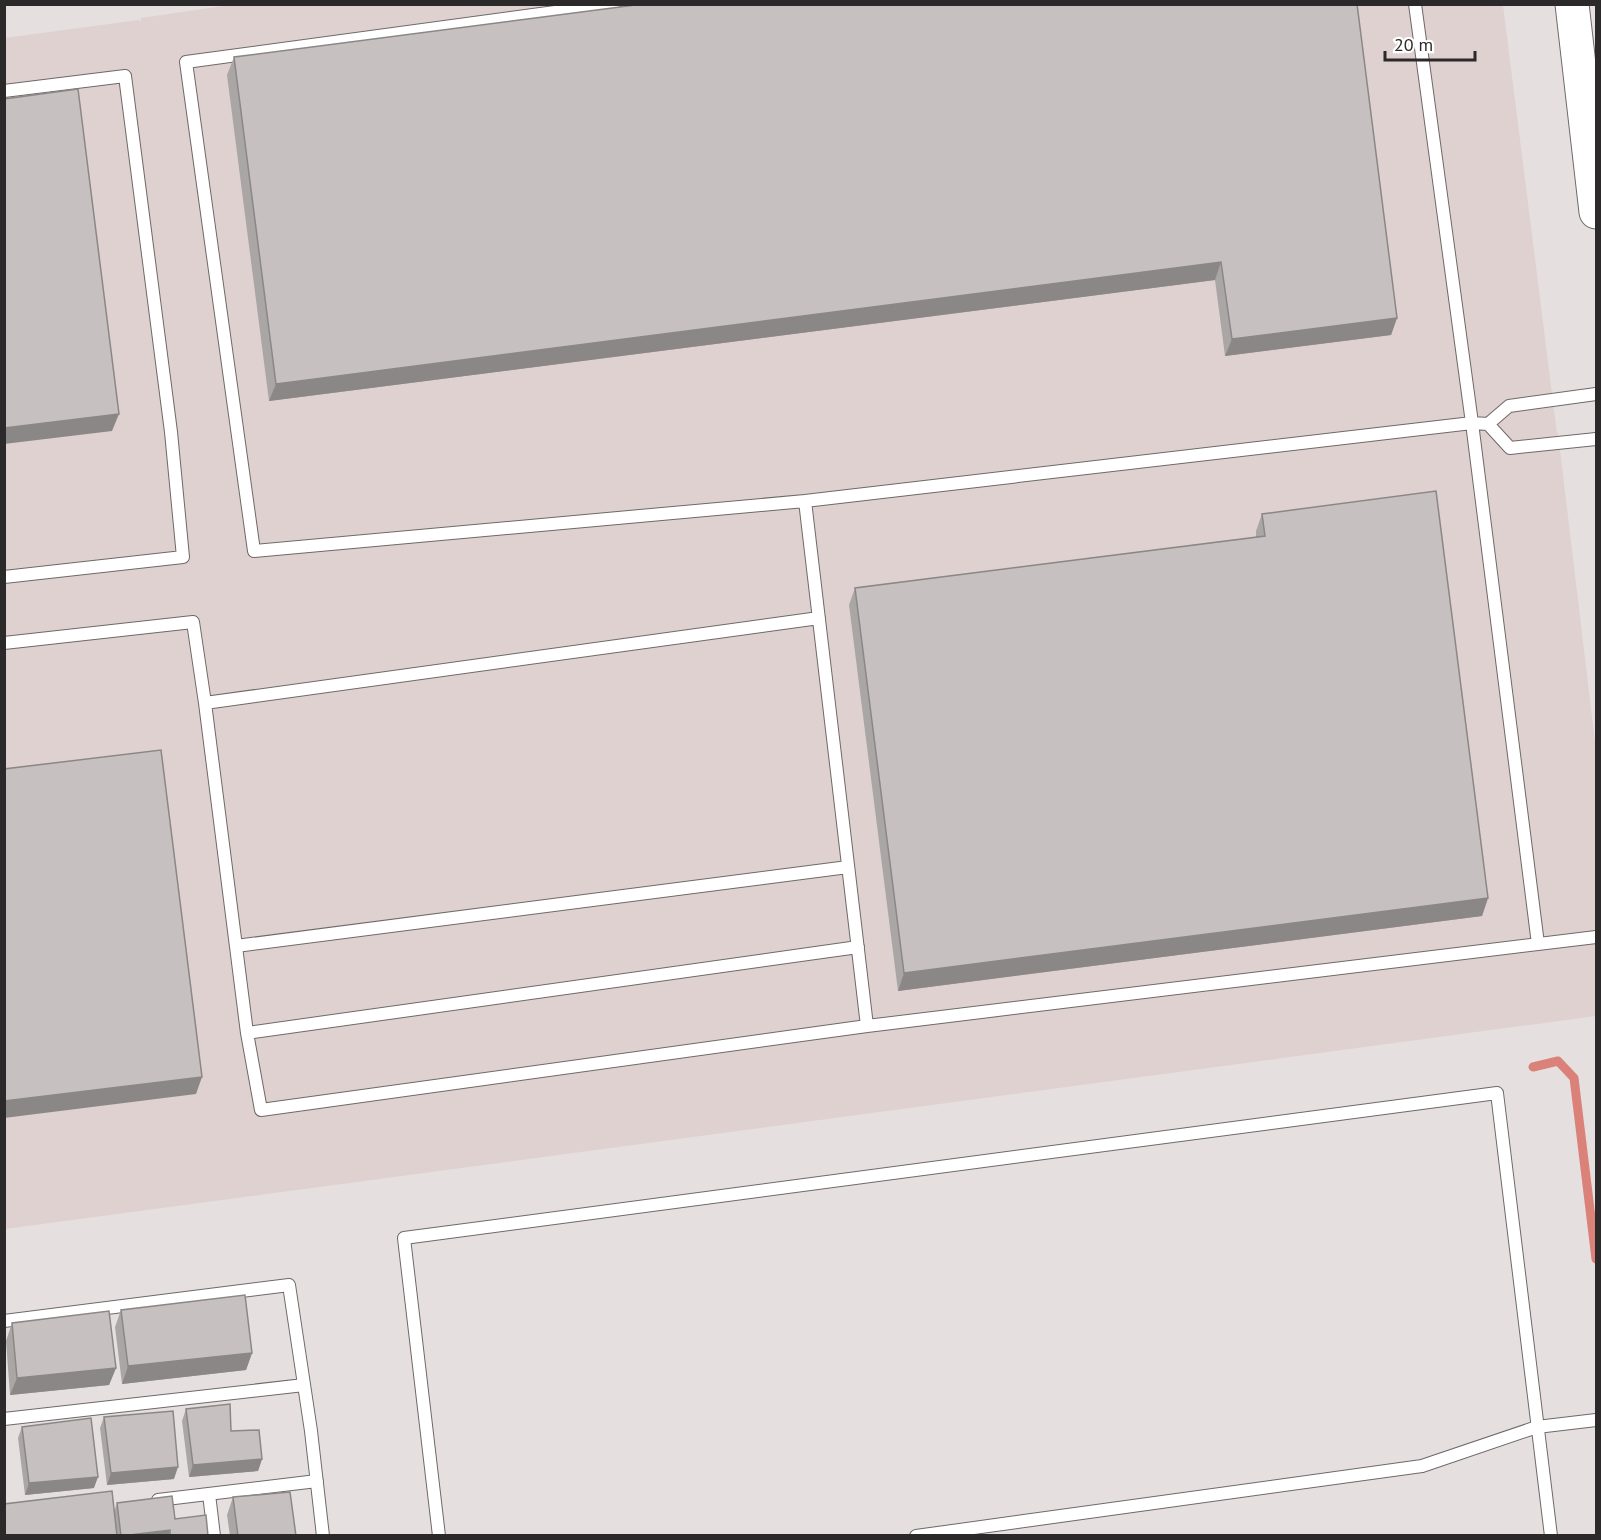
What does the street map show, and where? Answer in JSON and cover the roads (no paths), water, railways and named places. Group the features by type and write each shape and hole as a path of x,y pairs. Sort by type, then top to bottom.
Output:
{"street":[{"path":"1572,4 1596,212"}],"lane":[{"path":"614,4 186,62 254,551 805,501 1472,423 1488,424 1510,448 1596,439"},
{"path":"1415,4 1472,423 1538,944"},
{"path":"4,91 125,76 171,432 183,557 4,577"},
{"path":"1488,424 1509,406 1596,394"},
{"path":"805,501 867,1026"},
{"path":"205,703 819,618"},
{"path":"4,643 193,622 247,1033 261,1110 867,1026 1596,937"},
{"path":"236,946 848,867"},
{"path":"247,1033 858,947"},
{"path":"439,1536 404,1238 1497,1093 1551,1536"},
{"path":"4,1321 289,1286 323,1536"},
{"path":"4,1419 304,1385"},
{"path":"916,1536 1422,1466 1537,1427 1596,1420"},
{"path":"141,1502 317,1481"},
{"path":"209,1494 214,1536"}],"waterway":[{"path":"1533,1067 1558,1061 1574,1078 1596,1259"}]}
